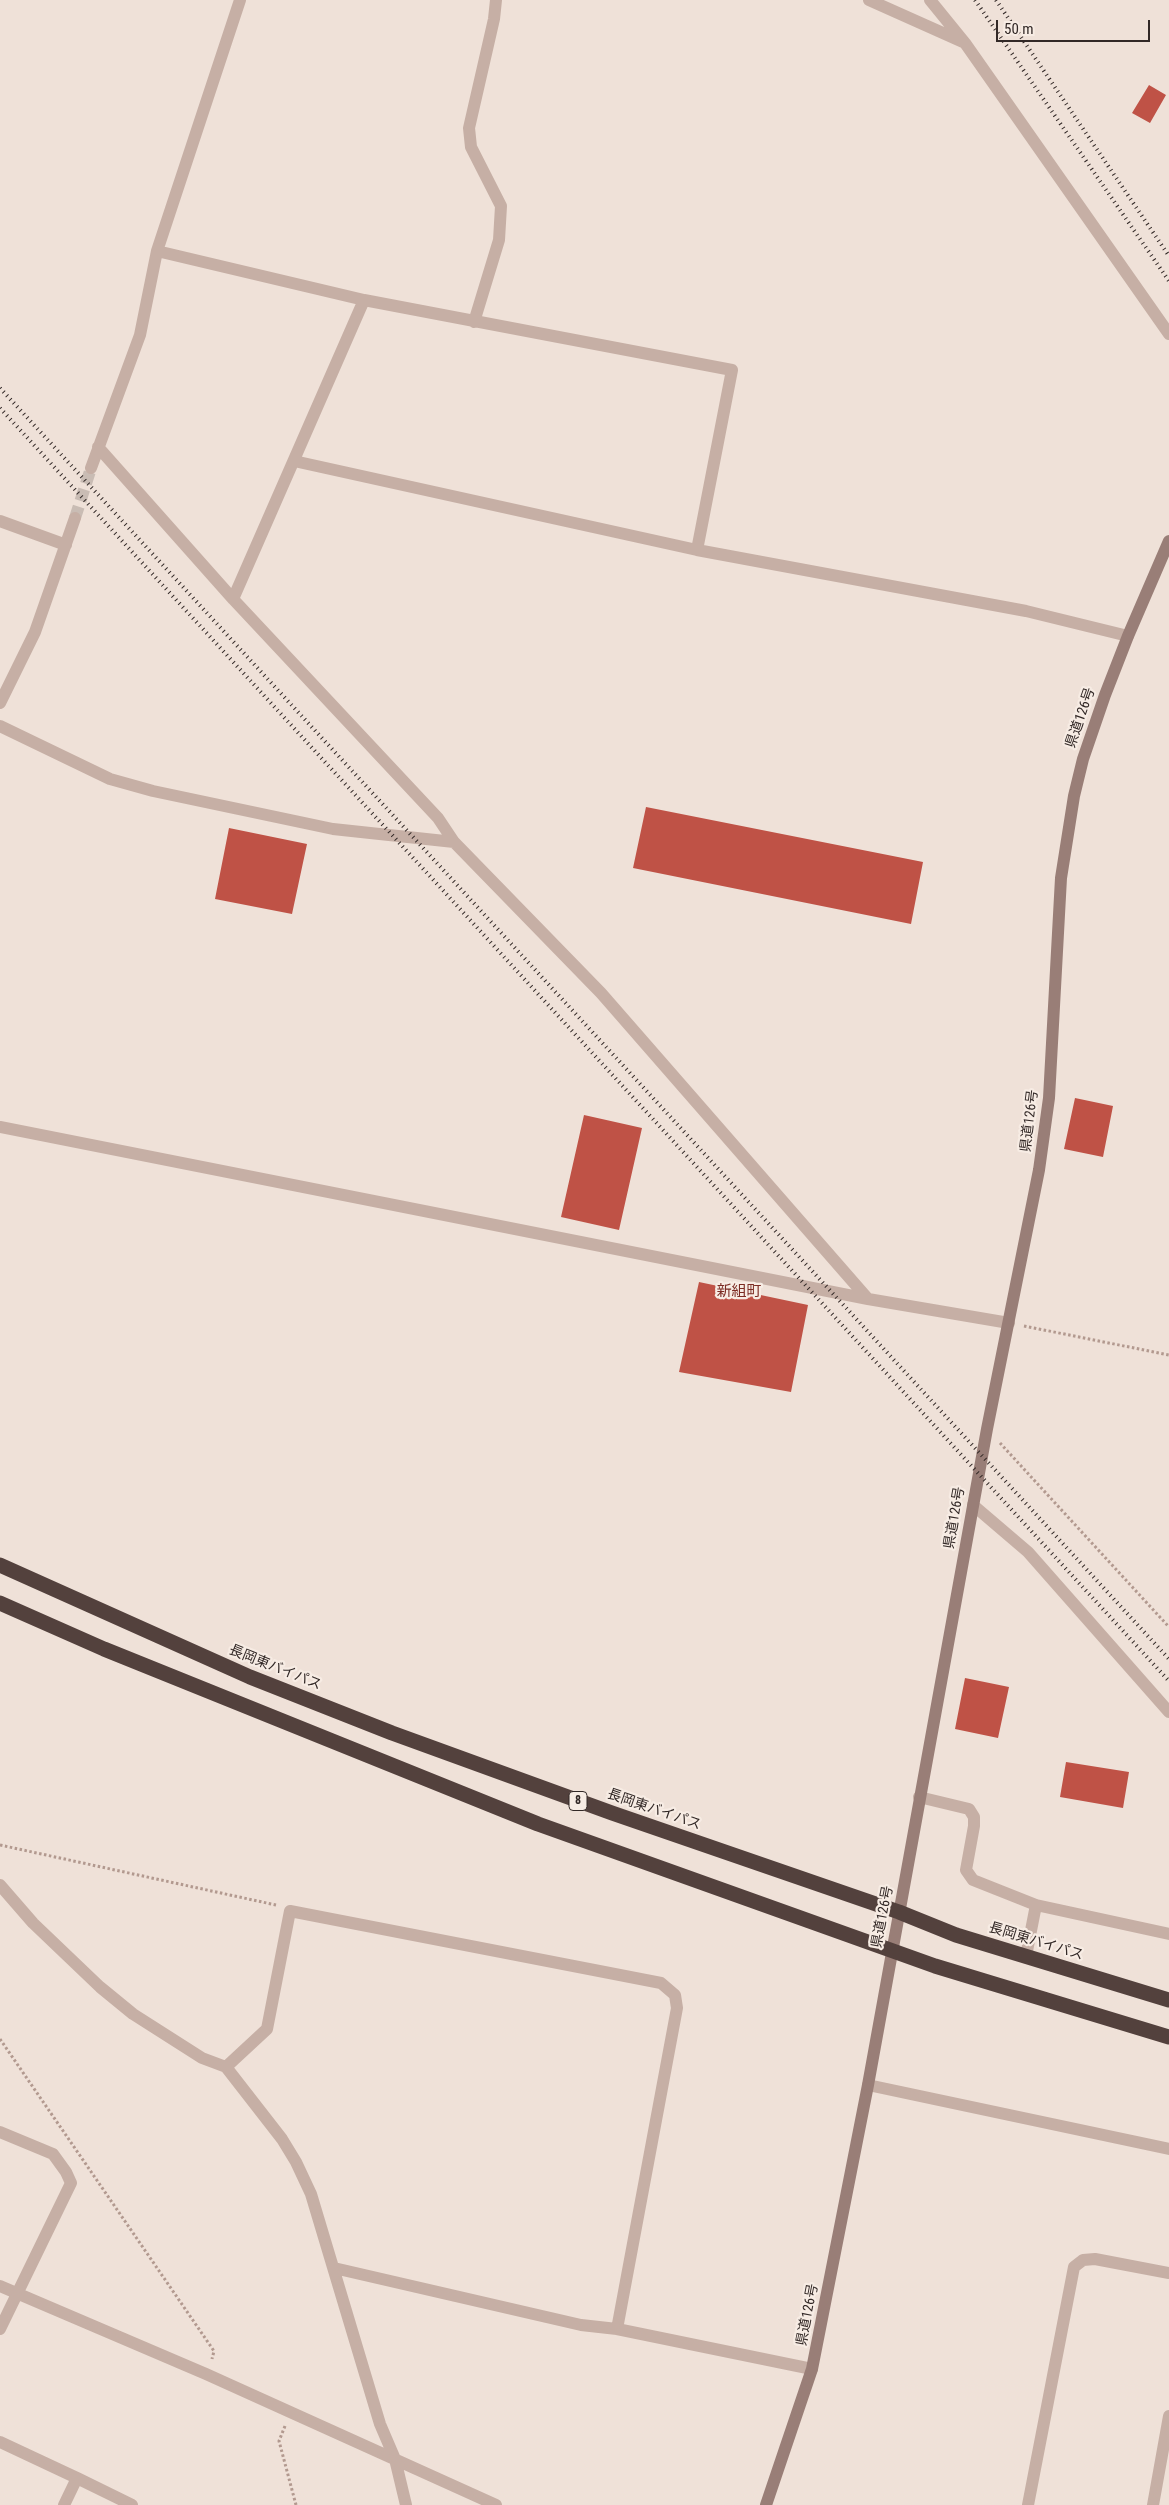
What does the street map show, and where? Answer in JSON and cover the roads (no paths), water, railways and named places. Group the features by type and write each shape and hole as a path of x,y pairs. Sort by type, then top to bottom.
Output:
{"highway":[{"name":"長岡東バイパス","path":"0,1565 250,1677 392,1733 612,1813 900,1912 956,1935 1169,2000"},
{"path":"0,1603 104,1649 538,1824 935,1966 1169,2037"}],"main road":[{"name":"県道126号","path":"766,2505 812,2369 868,2085 987,1429 1039,1170 1049,1098 1061,878 1067,830 1083,759 1128,636 1169,542"}],"street":[{"path":"91,468 140,335 157,251 240,0"},
{"path":"474,322 499,240 501,206 471,147 469,128 494,19 496,0"},
{"path":"869,0 965,43"},
{"path":"930,0 965,43 1169,334"},
{"path":"157,251 364,300 732,370 697,550"},
{"path":"233,599 364,300"},
{"path":"98,447 233,599 438,818 454,842 601,993 868,1299"},
{"path":"294,461 697,550 1026,611 1128,636"},
{"path":"0,703 35,632 75,518"},
{"path":"0,521 66,545"},
{"path":"0,726 110,779 153,791 333,829 454,842"},
{"path":"0,1127 868,1299 1009,1323"},
{"path":"973,1505 1028,1552 1169,1712"},
{"path":"919,1797 969,1808 974,1817 974,1826 966,1870 973,1880 1036,1905 1169,1934"},
{"path":"0,1885 33,1923 113,1998 161,2033 202,2058 226,2066 260,2109 296,2162 311,2194 380,2424 395,2459 406,2505"},
{"path":"1026,1956 1036,1905"},
{"path":"226,2066 267,2029 290,1911 660,1983 675,1995 677,2008 617,2329"},
{"path":"868,2085 1169,2149"},
{"path":"0,2132 53,2154 66,2172 71,2183 0,2329"},
{"path":"1028,2505 1074,2268 1083,2260 1095,2259 1169,2273"},
{"path":"334,2268 581,2325 617,2329 812,2369"},
{"path":"0,2286 206,2374 496,2505"},
{"path":"1153,2505 1169,2416"},
{"path":"0,2442 132,2505"},
{"path":"64,2505 77,2478"}],"tunnel":[{"path":"75,518 91,468"}],"railway":[{"path":"975,0 1169,281"},
{"path":"996,0 1169,256"},
{"path":"0,388 1169,1659"},
{"path":"0,408 1169,1681"}],"district":[{"name":"新組町","path":"739,1292"}]}
